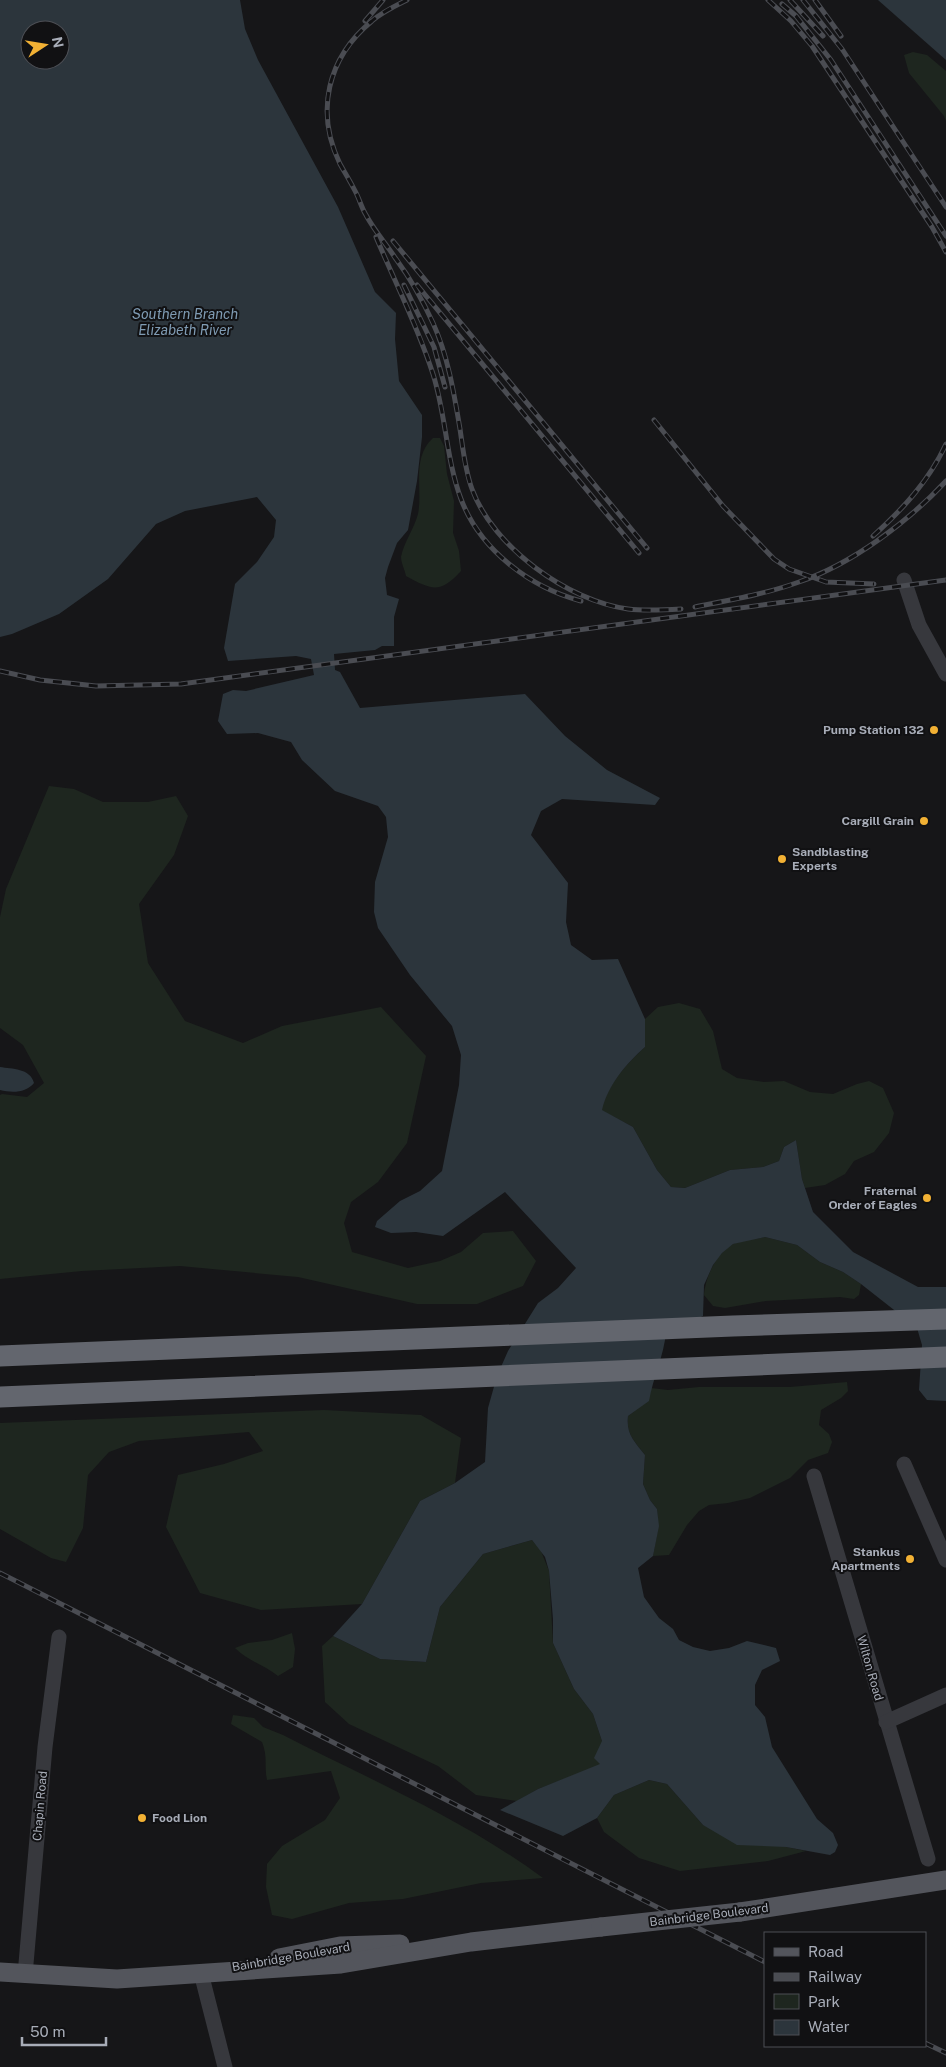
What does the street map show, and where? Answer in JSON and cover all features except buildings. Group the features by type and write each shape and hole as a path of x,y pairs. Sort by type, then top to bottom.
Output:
{"highway":[{"path":"0,1356 946,1319"},
{"path":"0,1397 946,1357"}],"main road":[{"name":"Bainbridge Boulevard","path":"0,1972 25,1975 117,1979 341,1964 472,1942 740,1912 946,1880"}],"street":[{"path":"904,580 920,625 946,674"},
{"path":"904,1464 946,1560"},
{"name":"Wilton Road","path":"814,1476 928,1859"},
{"name":"Chapin Road","path":"25,1975 42,1774 59,1637"},
{"path":"886,1722 946,1695"},
{"path":"201,1973 225,2067"}],"green space":[{"path":"913,52 927,55 946,71 946,121 909,73 904,55"},
{"path":"433,438 440,438 444,446 447,474 454,501 453,533 459,551 461,571 441,586 429,587 406,576 401,557 418,514 419,474 422,455 426,446"},
{"path":"49,786 74,789 103,802 148,802 176,796 188,816 174,855 139,904 148,963 185,1021 243,1043 282,1026 381,1007 426,1056 407,1143 378,1182 351,1202 344,1223 352,1252 408,1268 440,1261 461,1252 483,1233 513,1231 536,1261 523,1286 477,1304 417,1304 298,1277 180,1266 82,1271 0,1279 0,1095 27,1097 44,1083 23,1045 0,1028 0,917 6,889"},
{"path":"679,1003 700,1009 713,1031 722,1069 737,1078 764,1082 784,1081 810,1092 833,1094 869,1081 883,1088 894,1113 889,1133 874,1152 854,1161 845,1174 825,1185 805,1188 796,1140 784,1147 779,1161 763,1167 730,1170 685,1188 671,1187 657,1170 633,1127 601,1110 608,1092 618,1076 645,1047 645,1019 658,1007"},
{"path":"765,1237 797,1245 820,1262 843,1272 861,1284 859,1295 854,1299 840,1297 766,1301 725,1308 713,1306 704,1295 705,1288 712,1266 721,1253 733,1244"},
{"path":"847,1382 848,1391 841,1398 821,1410 819,1425 829,1434 832,1442 828,1453 808,1460 790,1478 750,1498 709,1505 699,1511 687,1525 669,1555 653,1556 658,1529 657,1509 650,1500 643,1484 645,1455 637,1446 628,1428 628,1416 648,1401 651,1388 668,1390 699,1387 790,1387"},
{"path":"324,1410 421,1415 461,1438 455,1483 420,1501 362,1604 261,1610 200,1593 166,1527 178,1475 224,1464 263,1451 249,1432 139,1441 109,1452 88,1475 83,1528 66,1562 51,1558 0,1529 0,1423"},
{"path":"532,1540 541,1551 549,1571 553,1643 574,1689 593,1714 602,1741 604,1764 538,1789 517,1801 476,1795 438,1766 349,1724 325,1702 322,1646 333,1636 380,1659 426,1662 440,1607 483,1554"},
{"path":"292,1633 295,1649 293,1667 278,1676 235,1648 248,1643 272,1640"},
{"path":"233,1715 254,1718 263,1727 283,1735 416,1801 481,1837 543,1878 481,1883 403,1899 349,1903 292,1919 272,1915 266,1887 267,1864 282,1846 325,1820 340,1798 331,1771 267,1780 265,1752 262,1742 231,1724"},
{"path":"649,1780 667,1784 703,1825 806,1851 768,1861 680,1871 639,1858 604,1832 597,1818 614,1795"}],"water":[{"name":"Southern Branch Elizabeth River","path":"0,0 240,0 245,29 258,60 338,207 375,292 396,313 395,339 399,381 422,415 422,437 417,481 408,530 397,543 385,578 387,595 399,599 394,617 394,646 382,646 375,650 334,654 335,670 340,672 360,708 525,694 565,736 607,770 660,798 655,805 562,799 541,811 531,835 568,883 566,922 571,945 592,960 618,959 645,1019 645,1047 631,1060 613,1084 602,1110 633,1127 657,1170 671,1187 685,1188 730,1170 763,1167 779,1161 784,1147 796,1140 802,1179 813,1212 853,1252 918,1287 946,1287 946,1401 927,1400 919,1390 922,1345 917,1328 861,1284 843,1272 820,1262 797,1245 765,1237 733,1244 722,1253 713,1265 704,1285 703,1316 666,1332 649,1401 628,1416 630,1433 645,1455 643,1484 650,1500 657,1509 659,1526 653,1556 638,1568 644,1597 659,1618 673,1629 679,1640 693,1647 710,1651 729,1648 747,1641 776,1648 780,1661 762,1670 755,1685 755,1705 765,1717 772,1747 817,1819 833,1833 838,1845 835,1852 830,1855 786,1847 737,1845 703,1825 667,1784 649,1780 614,1795 597,1818 563,1836 500,1810 538,1789 600,1764 594,1758 602,1741 593,1714 574,1689 553,1643 549,1571 545,1557 532,1540 483,1554 440,1607 426,1662 380,1659 333,1636 362,1604 420,1501 455,1483 485,1462 488,1408 497,1376 508,1351 538,1303 558,1288 576,1268 505,1192 443,1236 416,1232 391,1233 375,1227 377,1221 400,1201 420,1191 442,1171 459,1085 461,1055 452,1026 410,975 378,928 374,912 375,882 388,837 386,817 378,806 335,791 302,760 291,742 258,733 227,734 218,721 223,694 233,690 246,691 314,675 311,659 296,656 228,661 224,648 235,584 257,562 274,537 276,520 257,497 185,511 156,524 108,579 59,614 12,634 0,637"},
{"path":"878,0 946,0 946,60"},
{"path":"0,1067 25,1072 29,1074 34,1083 27,1089 18,1091 0,1090"}],"railway":[{"path":"365,21 383,0"},
{"path":"407,0 376,18 344,52 330,87 327,106 328,125 332,144 340,164 356,192 364,212 401,266 425,306 443,348 472,489 482,510 497,531 535,568 558,583 581,595 605,604 628,609 681,609"},
{"path":"768,0 791,21 812,46 932,227 946,252"},
{"path":"790,0 823,36"},
{"path":"803,0 842,49 946,207"},
{"path":"815,0 841,36"},
{"path":"782,4 796,16 831,60 946,236"},
{"path":"376,237 427,356 441,405 456,484 470,517 481,535 509,564 544,587 581,601"},
{"path":"393,241 647,548"},
{"path":"404,285 434,347 445,387"},
{"path":"417,285 639,553"},
{"path":"654,420 723,506 774,559 789,569 826,582 874,584"},
{"path":"873,536 894,516 923,483 946,444"},
{"path":"695,607 774,590 799,582 839,564 859,553 897,526 946,481"},
{"path":"0,671 40,680 96,686 181,684 946,580"},
{"path":"0,1573 764,1961"},
{"path":"926,2043 946,2053"}],"place":[{"name":"Pump Station 132","path":"934,730"},
{"name":"Cargill Grain","path":"924,821"},
{"name":"Sandblasting Experts","path":"782,859"},
{"name":"Fraternal Order of Eagles","path":"927,1198"},
{"name":"Stankus Apartments","path":"910,1559"},
{"name":"Food Lion","path":"142,1818"}]}
